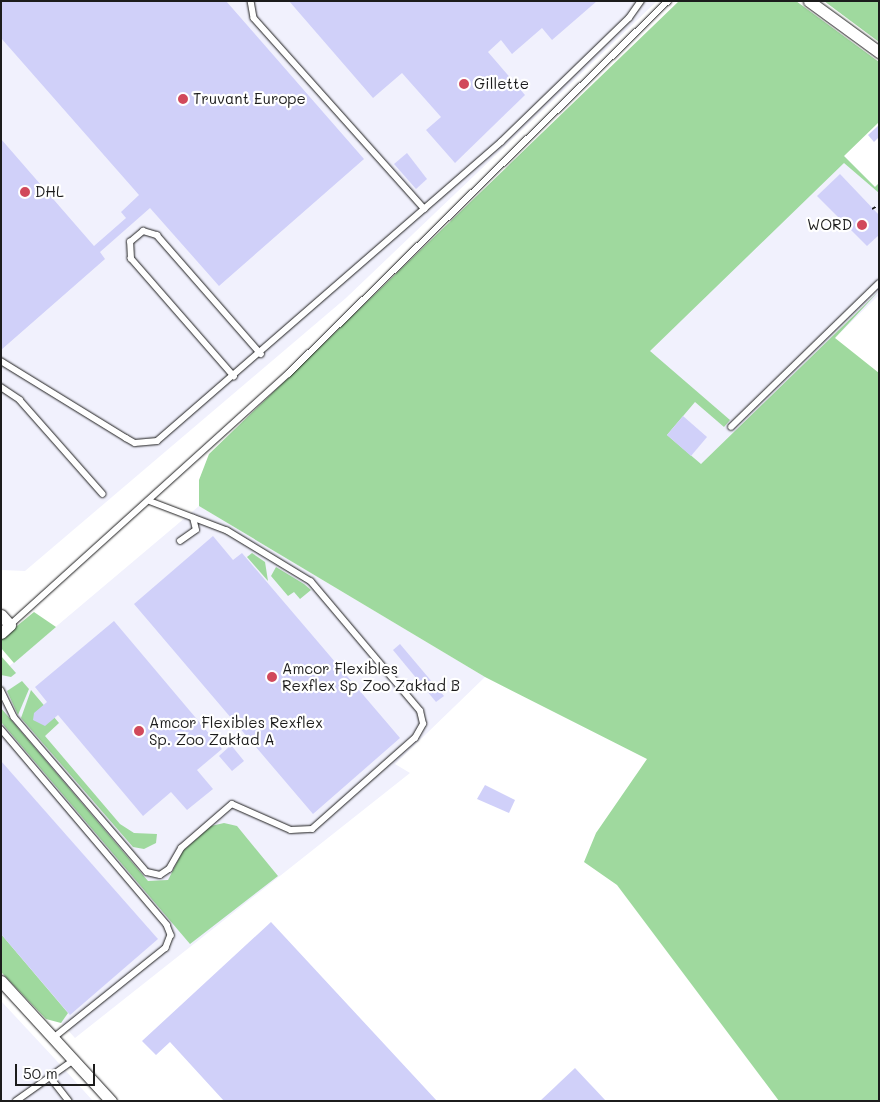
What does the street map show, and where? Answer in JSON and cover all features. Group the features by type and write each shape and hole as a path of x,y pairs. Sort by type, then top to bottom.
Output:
{"street":[{"path":"809,1 879,52"},
{"path":"1,616 6,629"},
{"path":"1,981 111,1101"}],"lane":[{"path":"251,1 254,18 425,209"},
{"path":"1,361 126,438 146,444 166,436 501,142 629,18 640,1"},
{"path":"6,629 152,502 668,1"},
{"path":"234,377 132,259 130,242 142,232 157,235 261,354"},
{"path":"731,427 879,283"},
{"path":"1,387 20,400 103,494"},
{"path":"1,690 20,724 147,872 160,875 169,870 181,848 232,804 292,830 308,831 390,762 422,728 420,711 310,582 227,531 152,502"},
{"path":"180,541 196,530 193,518"},
{"path":"1,729 167,925 170,935 166,948 54,1038"},
{"path":"16,1101 74,1060"},
{"path":"51,1078 69,1101"}],"path":[{"path":"872,209 879,205"}],"shaded area":[{"path":"1,1 657,1 346,298 25,571 1,570"},
{"path":"844,156 875,187 879,183 879,295 692,477 597,396"},
{"path":"199,506 485,677 395,764 410,773 75,1038 1,957 1,673"},
{"path":"1,1001 55,1059 93,1101 1,1101"}],"green space":[{"path":"679,1 796,1 879,62 879,122 844,156 875,187 879,183 879,193 844,163 650,351 730,420 724,427 695,402 667,435 701,464 879,291 835,338 879,373 879,1101 779,1101 617,885 584,862 596,833 647,759 485,677 199,506 199,480 209,454"},
{"path":"824,1 879,1 879,42"},
{"path":"252,553 265,562 268,581 247,557"},
{"path":"276,567 311,590 300,599 294,592 288,596 271,576"},
{"path":"34,612 56,627 14,663 1,648 1,639"},
{"path":"1,656 16,673 11,677 1,675"},
{"path":"22,681 29,689 18,715 7,691"},
{"path":"31,690 59,723 45,736 120,824 134,833 157,834 156,843 144,849 133,847 21,718"},
{"path":"1,708 148,881 168,880 183,851 211,826 224,823 237,826 278,876 190,944 1,722"},
{"path":"1,934 68,1013 61,1023 46,1019 1,972"}],"building":[{"name":"Truvant Europe","path":"1,1 226,1 364,159 219,286 150,208 100,252 105,259 1,350 1,139 94,246 126,218 121,212 139,195 1,38"},
{"name":"Gillette","path":"289,1 597,1 552,40 542,28 512,54 501,40 488,52 525,95 455,163 426,130 441,117 402,73 373,98"},
{"path":"879,125 879,137 874,142 868,135"},
{"path":"407,153 427,179 416,189 394,164"},
{"name":"WORD","path":"840,174 879,215 879,235 867,246 817,196"},
{"path":"683,416 707,437 691,456 667,435"},
{"name":"Amcor Flexibles Rexflex Sp Zoo Zakład B","path":"213,536 233,560 242,553 400,738 313,814 134,604"},
{"name":"Amcor Flexibles Rexflex Sp. Zoo Zakład A","path":"114,621 222,749 197,770 213,789 187,810 171,792 143,816 58,715 45,726 33,720 34,713 47,702 35,687"},
{"path":"400,644 444,696 436,702 393,650"},
{"path":"231,745 244,761 232,771 219,756"},
{"path":"1,761 158,939 70,1015 1,934"},
{"path":"485,785 515,800 509,813 477,799"},
{"path":"271,922 437,1101 224,1101 170,1042 156,1055 142,1041"},
{"path":"575,1068 606,1101 540,1101"}],"place":[{"name":"Gillette","path":"464,84"},
{"name":"Truvant Europe","path":"183,99"},
{"name":"DHL","path":"25,192"},
{"name":"WORD","path":"862,225"},
{"name":"Amcor Flexibles Rexflex Sp Zoo Zakład B","path":"272,677"},
{"name":"Amcor Flexibles Rexflex Sp. Zoo Zakład A","path":"139,731"}]}
